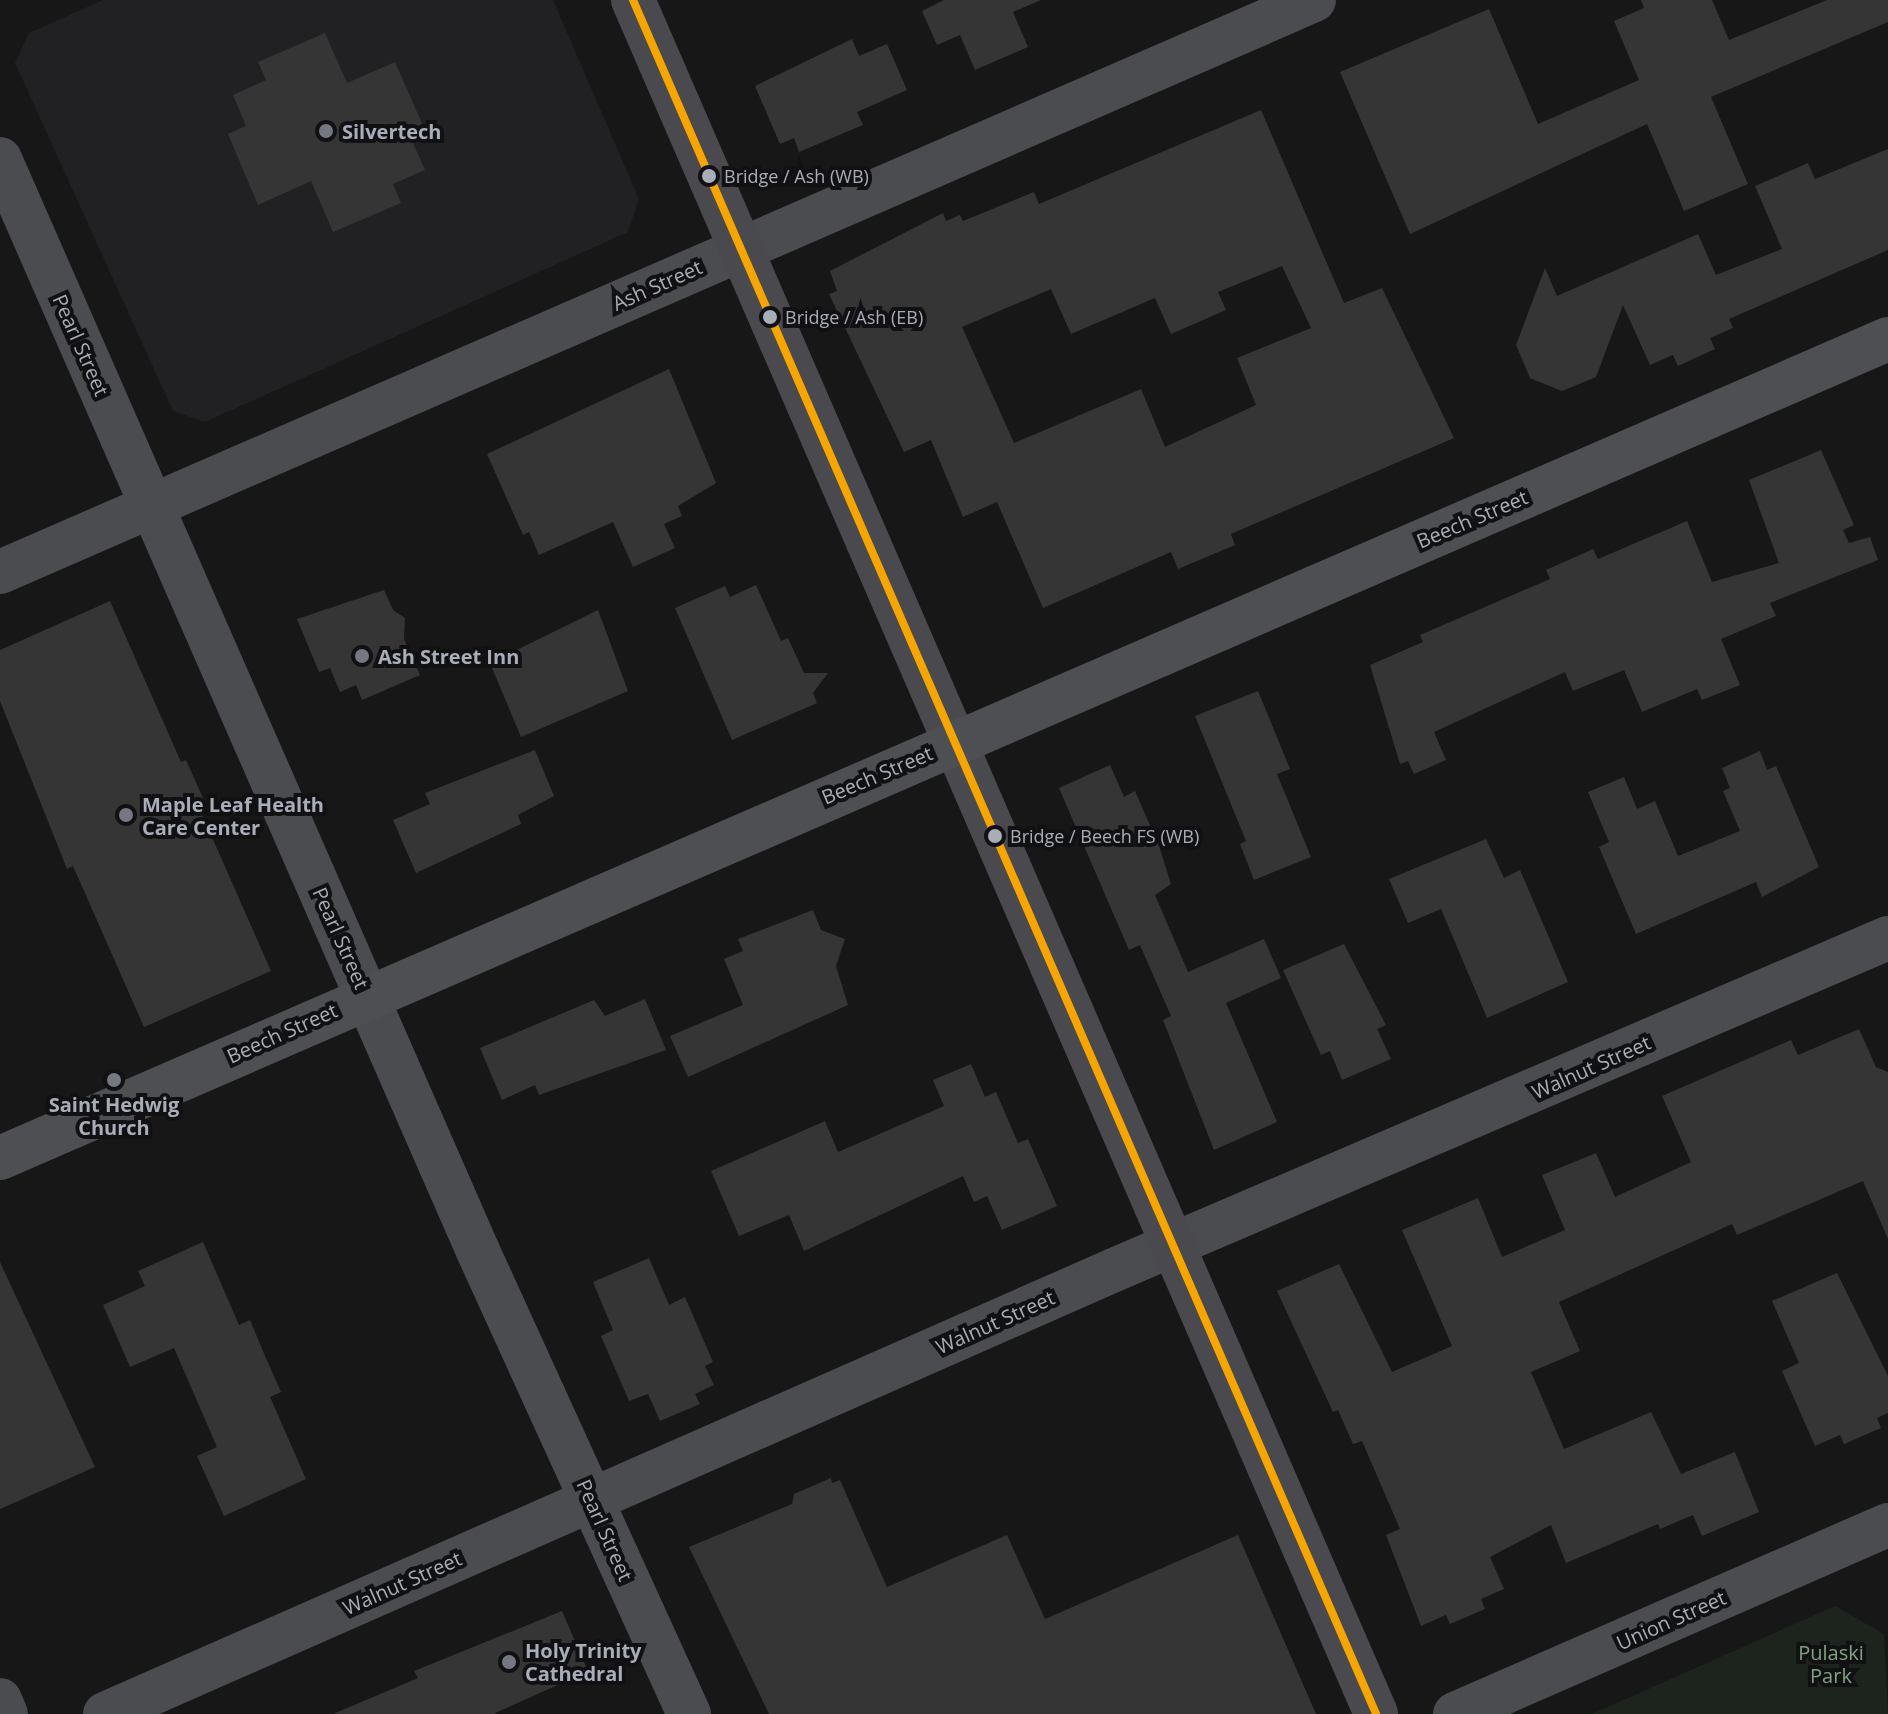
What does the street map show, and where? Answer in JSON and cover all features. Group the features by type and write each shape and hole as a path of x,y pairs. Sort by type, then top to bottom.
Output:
{"main road":[{"path":"633,0 951,743 1174,1246 1376,1714"},
{"name":"Beech Street","path":"0,1158 366,995 1888,339"}],"street":[{"name":"Ash Street","path":"0,572 1314,0"},
{"name":"Pearl Street","path":"0,159 366,995 689,1714"},
{"name":"Walnut Street","path":"105,1714 592,1499 1888,938"},
{"name":"Union Street","path":"1455,1714 1888,1525"},
{"path":"0,1700 6,1714"}],"shaded area":[{"path":"103,0 553,0 639,199 628,232 205,422 173,411 15,63 29,33"}],"green space":[{"name":"Pulaski Park","path":"1835,1606 1884,1634 1888,1714 1592,1714"}],"building":[{"path":"944,0 1041,0 1013,12 1028,47 975,70 960,35 937,45 922,11"},
{"path":"1641,0 1712,0 1729,40 1827,0 1888,0 1888,22 1711,97 1748,184 1684,211 1647,124 1410,234 1340,72 1489,9 1538,124 1639,80 1614,21 1644,8"},
{"name":"Silvertech","path":"325,33 347,83 395,62 424,128 409,134 425,170 393,184 401,203 333,232 311,181 258,205 228,134 246,126 233,95 266,80 258,62"},
{"path":"852,39 859,56 887,44 907,90 857,112 863,125 799,152 794,138 780,144 755,86"},
{"path":"1261,110 1344,303 1382,288 1454,438 1231,534 1235,545 1178,569 1171,552 1043,608 997,502 963,517 931,440 904,452 829,294 837,291 830,271 943,213 946,221 960,215 963,221 1034,192 1039,204","holes":["1282,266 1311,328 1237,358 1256,405 1165,447 1141,389 1014,443 962,327 1051,289 1071,334 1155,298 1171,334 1226,310 1218,292"]},
{"path":"1888,149 1888,250 1729,319 1733,328 1710,338 1715,349 1678,366 1673,355 1650,365 1623,305 1596,377 1562,391 1530,378 1516,345 1545,268 1557,296 1698,234 1716,275 1782,249 1755,186 1808,163 1815,179"},
{"path":"669,369 716,483 678,506 682,516 664,524 675,548 633,567 613,522 539,555 529,532 523,535 487,454"},
{"path":"1821,450 1854,525 1843,530 1849,543 1870,537 1878,560 1770,603 1776,616 1721,639 1740,685 1702,700 1697,689 1642,712 1624,670 1573,691 1565,672 1434,732 1446,760 1414,774 1408,761 1400,764 1370,665 1423,642 1420,635 1550,579 1546,570 1593,549 1598,559 1687,521 1712,582 1779,563 1749,480"},
{"path":"756,585 781,641 788,638 804,673 828,673 813,693 817,703 732,740 675,608 725,586 730,597"},
{"name":"Ash Street Inn","path":"384,590 393,610 405,618 404,639 420,675 362,700 356,685 340,692 330,668 319,672 297,619"},
{"name":"Maple Leaf Health Care Center","path":"110,601 181,762 186,760 207,807 200,810 271,971 144,1027 73,866 67,869 0,701 0,650"},
{"path":"598,610 628,691 521,737 490,663"},
{"path":"1258,691 1290,769 1277,774 1311,857 1254,880 1240,844 1246,841 1195,716"},
{"path":"535,750 554,796 518,815 521,824 416,873 393,820 430,804 425,793"},
{"path":"1760,751 1767,770 1776,766 1819,867 1762,897 1756,882 1636,934 1599,847 1609,842 1588,792 1624,777 1637,809 1655,801 1678,856 1740,831 1723,791 1730,788 1722,768"},
{"path":"1110,765 1124,797 1135,791 1159,846 1171,884 1155,895 1188,972 1264,939 1281,978 1226,1003 1277,1122 1214,1150 1163,1020 1171,1016 1140,945 1129,950 1059,788"},
{"path":"1486,839 1504,878 1520,870 1568,982 1487,1018 1441,909 1408,923 1389,879"},
{"path":"813,910 821,930 845,939 836,966 848,1005 688,1077 670,1036 743,1005 724,959 743,951 738,939"},
{"path":"1344,944 1386,1025 1377,1029 1391,1059 1342,1080 1330,1051 1321,1055 1283,970"},
{"path":"645,999 666,1050 539,1095 535,1085 502,1100 480,1048 594,1000 605,1016"},
{"path":"1859,1029 1876,1067 1888,1072 1888,1239 1863,1181 1737,1235 1732,1224 1559,1302 1580,1351 1531,1372 1564,1449 1651,1412 1681,1474 1735,1452 1759,1512 1702,1536 1693,1515 1660,1529 1658,1524 1566,1563 1551,1525 1490,1557 1504,1589 1481,1599 1485,1609 1450,1624 1446,1615 1421,1626 1386,1535 1400,1529 1362,1441 1353,1444 1338,1410 1333,1412 1277,1291 1339,1264 1392,1372 1452,1346 1402,1230 1478,1198 1502,1257 1565,1230 1542,1175 1596,1153 1615,1197 1691,1162 1662,1096 1791,1040 1798,1055"},
{"path":"971,1064 985,1097 996,1092 1018,1143 1028,1139 1057,1206 1002,1230 987,1196 974,1202 963,1176 804,1251 789,1215 739,1236 711,1171 825,1121 838,1152 944,1106 933,1080"},
{"path":"203,1242 239,1325 250,1320 281,1392 270,1397 306,1479 224,1516 197,1456 217,1447 174,1348 130,1367 103,1305 145,1286 138,1271"},
{"path":"649,1258 669,1305 685,1297 713,1362 705,1366 714,1385 695,1394 700,1404 660,1421 648,1394 629,1401 601,1336 613,1330 593,1282"},
{"path":"0,1262 95,1467 0,1509"},
{"path":"1837,1273 1888,1376 1888,1413 1877,1418 1881,1428 1844,1444 1840,1435 1815,1446 1782,1371 1799,1363 1772,1301"},
{"path":"831,1478 832,1483 840,1480 887,1587 1007,1535 1045,1619 1238,1535 1316,1714 769,1714 689,1547 792,1504 794,1494"},
{"name":"Holy Trinity Cathedral","path":"562,1611 587,1669 560,1684 493,1714 333,1714 418,1678 414,1671"}],"transit line":[{"path":"633,0 1376,1714"}],"place":[{"name":"Silvertech","path":"326,131"},
{"name":"Bridge / Ash (WB)","path":"709,176"},
{"name":"Bridge / Ash (EB)","path":"770,317"},
{"name":"Ash Street Inn","path":"362,656"},
{"name":"Maple Leaf Health Care Center","path":"126,815"},
{"name":"Bridge / Beech FS (WB)","path":"995,836"},
{"name":"Saint Hedwig Church","path":"114,1080"},
{"name":"Holy Trinity Cathedral","path":"509,1662"}]}
